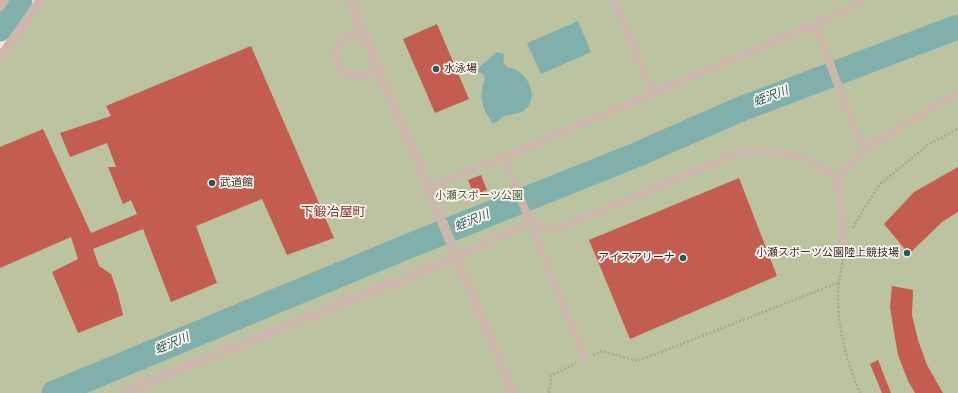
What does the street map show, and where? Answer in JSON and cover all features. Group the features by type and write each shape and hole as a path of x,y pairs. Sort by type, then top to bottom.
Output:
{"street":[{"path":"0,6 4,0"},
{"path":"0,58 41,0"},
{"path":"350,0 361,30 453,247 512,393"},
{"path":"122,393 457,257"}],"lane":[{"path":"614,0 653,93"},
{"path":"428,187 504,157 815,24 865,0"},
{"path":"815,24 865,151"},
{"path":"361,30 345,38 334,53 344,73 362,76 378,69"},
{"path":"844,250 838,178 855,158 884,137 934,106 958,94"},
{"path":"457,257 530,222 559,228 742,151 777,151 807,159 838,178"},
{"path":"504,157 585,359"}],"path":[{"path":"853,230 859,217 880,184 928,144 958,129"},
{"path":"844,250 838,296 841,338 860,393"},
{"path":"549,393 551,376 601,350 638,360 840,282"}],"green space":[{"name":"小瀬スポーツ公園","path":"46,0 958,0 958,393 0,393 0,62"}],"water":[{"path":"578,21 591,52 541,74 527,43"},
{"path":"497,52 504,54 504,63 506,66 519,72 527,81 530,86 532,97 525,110 503,117 493,124 482,103 482,92 485,79 484,75 477,71 478,68"}],"building":[{"name":"水泳場","path":"437,24 469,99 435,113 403,39"},
{"name":"武道館","path":"251,46 334,238 287,255 262,199 196,226 217,283 171,302 143,229 93,249 99,266 111,274 123,315 78,333 52,272 78,259 71,237 0,268 0,147 43,129 91,233 137,214 131,200 123,204 108,167 116,167 107,143 70,157 60,133 111,116 106,106"},
{"path":"958,167 958,212 942,222 909,254 884,224 914,192"},
{"path":"481,175 487,190 474,195 468,180"},
{"name":"アイスアリーナ","path":"739,178 777,276 630,339 589,240"},
{"path":"892,286 913,290 912,315 918,340 927,365 943,393 915,393 908,381 898,355 894,332 890,307"},
{"path":"878,360 891,393 882,393 870,364"}],"waterway":[{"path":"0,29 20,0"},
{"name":"蛭沢川","path":"54,393 404,248 636,155 741,109 958,27"}],"place":[{"name":"水泳場","path":"436,69"},
{"name":"武道館","path":"212,183"},
{"name":"小瀬スポーツ公園陸上競技場","path":"907,253"},
{"name":"アイスアリーナ","path":"683,258"}],"district":[{"name":"下鍛冶屋町","path":"333,213"}]}
